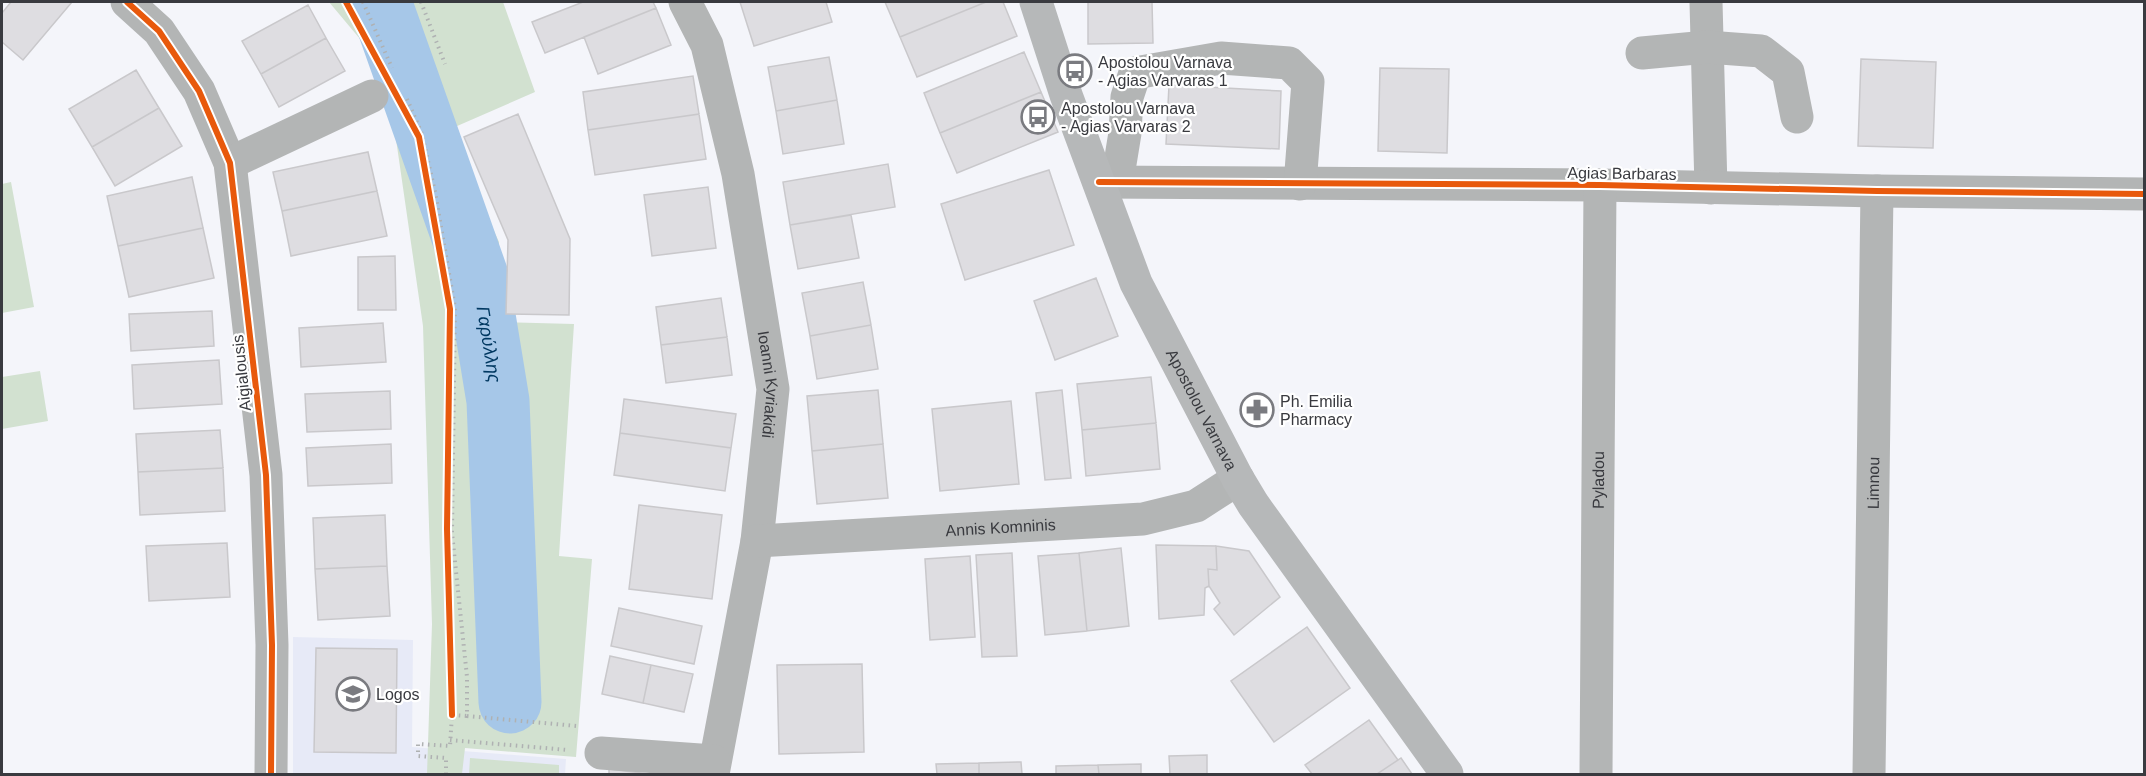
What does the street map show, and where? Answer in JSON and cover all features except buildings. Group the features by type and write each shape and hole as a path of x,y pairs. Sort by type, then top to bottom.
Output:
{"main road":[{"name":"Apostolou Varnava","path":"1036,2 1066,95 1108,182 1136,283 1238,479 1260,514 1447,774"}],"street":[{"name":"Aigialousis","path":"127,2 159,31 199,91 230,163 266,475 272,645 271,774"},
{"name":"Ioanni Kyriakidi","path":"685,2 707,45 738,174 774,389 757,541 714,768"},
{"path":"1706,2 1711,188"},
{"path":"1642,53 1707,46 1761,51 1788,72 1797,117"},
{"path":"1108,182 1125,133 1127,97 1135,73 1221,58 1289,63 1308,82 1300,184"},
{"path":"230,163 372,96"},
{"name":"Agias Barbaras","path":"1108,182 1599,185 2145,194"},
{"name":"Pyladou","path":"1596,774 1599,185"},
{"name":"Limnou","path":"1869,774 1877,191"},
{"name":"Annis Komninis","path":"757,541 1143,519 1196,506 1238,479"},
{"path":"588,751 714,768"}],"path":[{"path":"363,2 395,74"},
{"path":"421,2 445,64"},
{"path":"404,94 422,134 435,192 455,308 452,533 467,677 468,716"},
{"path":"402,108 418,137 450,309 448,564"},
{"path":"446,774 446,758 418,756 418,744 450,746 451,703"},
{"path":"452,715 577,726"},
{"path":"450,740 588,751"},
{"path":"440,774 447,762"}],"shaded area":[{"name":"Logos","path":"293,637 413,640 412,747 566,759 565,774 293,774"}],"green space":[{"path":"329,2 503,2 535,92 448,130 499,242 496,322 574,324 559,556 592,559 576,757 465,748 462,774 427,774 432,624 423,326 386,70"},
{"path":"11,182 34,307 2,313 2,184"},
{"path":"40,371 48,421 2,429 2,377"},
{"path":"470,758 559,765 559,774 469,774"}],"waterway":[{"name":"Γαρύλλης","path":"380,2 478,279 498,401 510,702"}],"cycle path":[{"path":"127,2 159,31 199,91 230,163 266,475 272,645 271,774"},
{"path":"346,2 419,137 450,309 447,529 452,715"},
{"path":"1099,182 1600,185 2144,194"}],"place":[{"name":"Apostolou Varnava - Agias Varvaras 1","path":"1075,71"},
{"name":"Apostolou Varnava - Agias Varvaras 2","path":"1038,117"},
{"name":"Ph. Emilia Pharmacy","path":"1257,410"},
{"name":"Logos","path":"353,694"}]}
